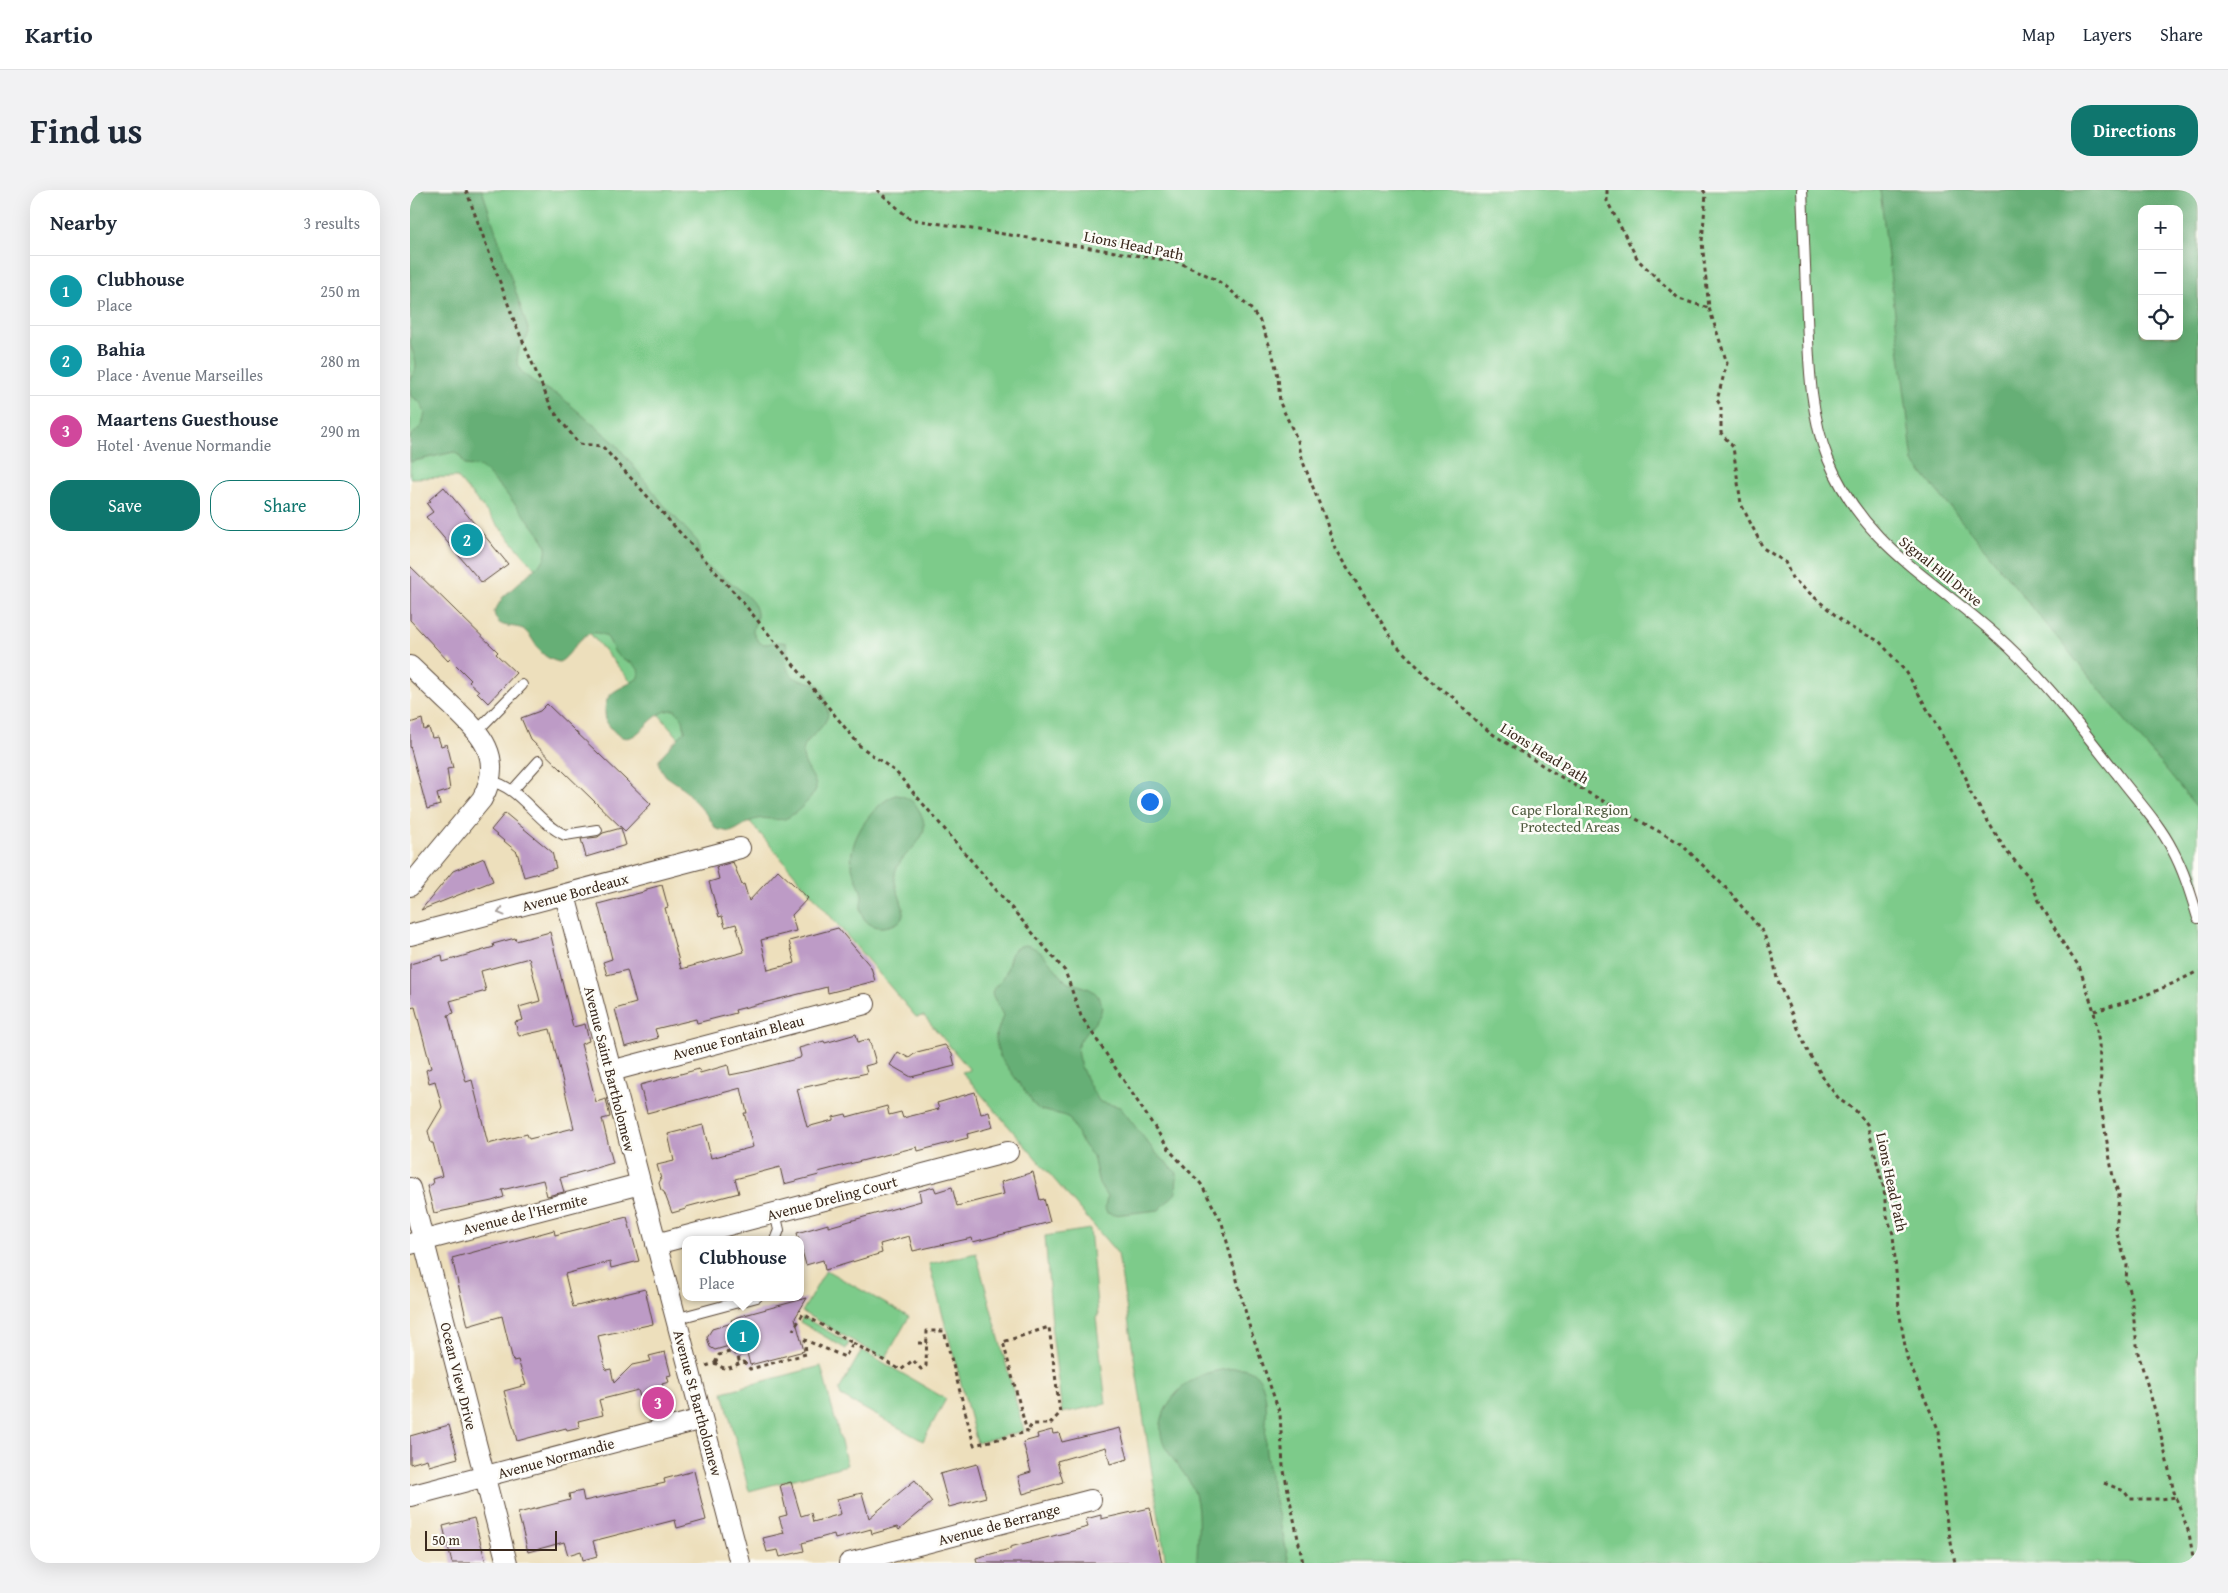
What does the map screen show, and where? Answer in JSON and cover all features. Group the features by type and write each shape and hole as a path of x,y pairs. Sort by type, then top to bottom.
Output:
{"street":[{"path":"410,666 477,732 489,752 491,761 490,781 487,790 475,809 410,886"},
{"name":"Avenue Bordeaux","path":"410,936 740,848"},
{"name":"Avenue Saint Bartholomew","path":"565,895 656,1244"},
{"name":"Avenue Fontain Bleau","path":"611,1071 865,1004"},
{"name":"Avenue Dreling Court","path":"687,1236 1008,1152"},
{"name":"Avenue de l'Hermite","path":"417,1242 640,1184"},
{"name":"Ocean View Drive","path":"410,1188 417,1242 507,1563"},
{"name":"Avenue Dreling Court","path":"656,1244 682,1237"},
{"name":"Avenue St Bartholomew","path":"656,1244 740,1563"},
{"name":"Avenue Normandie","path":"410,1496 702,1419"},
{"name":"Avenue de Berrange","path":"850,1563 1091,1500"}],"lane":[{"name":"Signal Hill Drive","path":"1802,190 1808,344 1813,399 1824,448 1842,487 1867,525 1882,541 1913,570 1997,636 2030,668 2057,699 2168,842 2182,871 2198,918"},
{"path":"477,732 522,685"},
{"path":"512,791 539,762"},
{"path":"490,781 504,785 552,827 565,835 596,830"},
{"path":"775,1213 779,1230 777,1236"},
{"path":"675,1319 742,1301"}],"path":[{"path":"466,190 515,322 552,409 579,444 602,446 740,599 860,746 896,772 1001,894 1065,971 1081,1016 1171,1152 1202,1184 1222,1223 1249,1325 1280,1414 1283,1466 1303,1563"},
{"name":"Lions Head Path","path":"878,190 910,219 1178,262 1215,279 1228,288 1250,308 1260,321 1272,352 1278,376 1280,404 1298,441 1303,462 1335,549 1396,645 1438,687 1454,698 1476,721 1494,735 1574,785 1680,843 1728,890 1763,932 1769,943 1777,979 1808,1052 1825,1081 1840,1100 1855,1110 1867,1124 1884,1189 1886,1213 1893,1234 1894,1266 1907,1358 1939,1431 1945,1512 1955,1563"},
{"path":"1607,190 1607,201 1638,260 1679,299 1709,308"},
{"path":"1703,190 1706,194 1702,242 1709,308 1727,363 1717,400 1721,406 1721,433 1733,447 1741,504 1764,548 1785,562 1792,578 1848,626 1879,640 1908,673 1966,778 1970,792 2006,851 2030,877 2038,899 2066,950 2078,966 2094,1011 2101,1074 2099,1095 2113,1177 2119,1195 2116,1231 2124,1249 2127,1265 2126,1281 2131,1297 2138,1353 2156,1414 2176,1497 2189,1533 2194,1563"},
{"path":"2094,1011 2158,992 2198,971"},
{"path":"792,1330 803,1314 901,1370 913,1360 921,1370 926,1366 928,1330 944,1331 974,1445 1027,1432 1032,1424 1050,1424 1060,1413 1049,1327 1002,1342 1027,1432"},
{"path":"723,1369 746,1363 750,1369 806,1354 805,1340 845,1356 853,1343"},
{"path":"918,1343 927,1343"},
{"path":"715,1363 719,1355 733,1351 738,1357 740,1364"},
{"path":"2104,1483 2124,1491 2130,1499 2176,1497"}],"green space":[{"name":"Cape Floral Region Protected Areas","path":"410,190 2198,190 2198,1563 1166,1563 1118,1254 962,1072 970,1070 924,1016 916,1017 457,477 410,478"},
{"path":"410,190 482,190 529,332 519,348 517,361 520,370 536,384 560,396 616,444 663,504 698,542 700,562 733,584 750,599 757,613 753,632 756,639 763,644 786,643 787,669 789,672 800,680 816,684 824,693 828,716 825,723 806,743 803,752 804,762 815,783 815,791 808,801 788,817 784,819 764,818 754,820 730,832 716,829 708,816 682,787 666,776 659,766 659,760 663,754 685,731 683,719 675,710 655,717 640,731 624,738 616,733 606,721 605,711 608,698 617,690 637,679 639,674 636,667 616,654 606,636 590,633 578,642 564,659 559,662 545,656 523,629 498,622 494,612 503,597 543,561 546,554 546,546 527,519 481,467 465,465 460,456 454,452 410,462 410,437 422,425 425,413 420,402 410,395 410,378 416,366 410,344"},
{"path":"1880,190 2198,190 2198,809 1913,462"},
{"path":"895,795 907,798 915,804 923,819 924,828 922,836 904,857 895,873 895,881 903,913 901,919 895,924 879,927 869,924 862,915 862,896 853,871 851,857 853,846 863,825 877,807"},
{"path":"1025,945 1031,946 1041,953 1065,980 1090,989 1098,996 1101,1003 1099,1016 1078,1046 1077,1052 1081,1067 1100,1102 1120,1107 1155,1152 1177,1173 1176,1193 1159,1210 1114,1215 1107,1213 1105,1209 1107,1197 1099,1184 1093,1156 1084,1146 1069,1118 1040,1110 1035,1106 999,1055 995,1039 1003,1015 992,992 1005,975 1013,952"},
{"path":"1090,1229 1098,1316 1096,1317 1106,1404 1062,1413 1051,1324 1045,1236"},
{"path":"976,1253 1024,1431 977,1443 929,1264"},
{"path":"826,1270 909,1317 885,1359 802,1312"},
{"path":"803,1317 849,1343 846,1349 800,1322"},
{"path":"862,1350 946,1399 923,1441 841,1396 839,1390"},
{"path":"821,1366 847,1465 749,1491 723,1392"},
{"path":"1235,1368 1248,1369 1255,1373 1265,1392 1266,1453 1289,1563 1197,1563 1198,1520 1195,1494 1189,1481 1163,1442 1161,1423 1168,1404 1175,1395 1190,1382 1202,1375"}],"building":[{"path":"444,487 508,564 482,583 426,517 433,512 427,504 431,501 429,500"},
{"path":"410,566 498,652 496,654 516,673 488,703 469,682 471,680 450,659 448,661 410,620"},
{"path":"547,704 651,804 625,831 530,739 521,718 540,711"},
{"path":"422,719 424,730 429,728 432,738 438,737 441,746 447,744 453,768 447,769 450,790 437,794 440,805 427,809 410,746 410,723"},
{"path":"505,813 552,852 556,868 524,877 517,852 491,830"},
{"path":"621,828 626,845 586,857 581,839 598,837 603,833"},
{"path":"484,858 493,881 421,910 453,871"},
{"path":"733,862 742,885 744,884 749,901 778,870 808,898 792,915 796,931 761,940 768,970 795,963 789,941 838,928 871,967 875,981 828,993 827,987 735,1010 736,1013 697,1023 696,1019 655,1029 658,1038 625,1047 615,1009 636,1003 627,970 607,975 603,962 612,959 598,904 662,885 668,907 665,908 681,969 744,952 736,924 725,927 722,916 719,917 709,882 719,879 716,867"},
{"path":"550,932 573,1027 585,1024 589,1041 581,1044 596,1102 606,1099 610,1117 602,1119 613,1163 560,1178 564,1192 547,1196 543,1180 502,1190 504,1197 492,1201 434,1213 427,1186 433,1184 432,1179 442,1176 428,1131 442,1107 435,1081 429,1083 426,1070 431,1068 415,1007 410,1008 410,964 442,955 443,962 494,947 493,944 515,938 516,941","holes":["529,958 540,1001 519,1007 523,1020 515,1022 519,1036 550,1029 574,1128 529,1139 527,1134 488,1144 472,1080 466,1082 448,1015 454,1013 450,1001 486,991 481,971"]},
{"path":"856,1034 858,1042 869,1039 876,1063 865,1066 867,1073 797,1089 807,1127 833,1120 833,1117 846,1114 847,1117 887,1106 889,1115 901,1112 903,1118 939,1109 937,1103 975,1092 981,1114 989,1112 993,1127 967,1134 968,1138 918,1151 917,1147 873,1158 818,1172 819,1175 784,1184 780,1167 735,1179 739,1193 686,1207 686,1209 672,1213 664,1192 661,1190 659,1183 661,1179 657,1165 674,1161 668,1134 703,1125 711,1158 753,1147 744,1113 747,1113 741,1088 647,1113 640,1085 699,1069 700,1073 728,1065 730,1075 750,1071 800,1058 799,1048"},
{"path":"945,1045 952,1054 955,1066 911,1077 890,1065 898,1052 909,1058 917,1052"},
{"path":"1033,1172 1040,1200 1044,1199 1050,1222 973,1242 972,1238 913,1251 909,1236 880,1244 882,1253 825,1270 823,1260 806,1265 804,1258 804,1236 798,1236 797,1233 828,1224 828,1227 832,1226 921,1201 919,1191 934,1187 936,1192 952,1187 957,1206 1004,1194 1001,1182"},
{"path":"627,1217 639,1261 611,1268 610,1262 565,1274 573,1307 645,1289 653,1324 598,1336 606,1370 611,1369 614,1383 632,1365 651,1361 649,1356 665,1352 671,1375 667,1376 669,1382 662,1384 664,1390 640,1397 638,1390 599,1400 603,1415 578,1421 580,1427 567,1430 566,1428 517,1441 504,1391 526,1385 518,1360 513,1361 502,1316 468,1326 452,1258 554,1230 555,1235"},
{"path":"807,1298 795,1318 804,1351 750,1365 747,1353 741,1355 729,1346 715,1350 710,1347 707,1337 712,1329 732,1323 731,1320 737,1317 796,1301 804,1301 804,1299"},
{"path":"449,1425 458,1458 429,1466 427,1459 410,1464 410,1436"},
{"path":"1120,1428 1128,1459 1110,1464 1106,1447 1057,1461 1063,1482 1023,1494 1018,1476 1031,1472 1023,1442 1038,1438 1037,1434 1052,1430 1053,1434 1059,1433 1062,1442"},
{"path":"977,1464 986,1497 949,1507 940,1474"},
{"path":"694,1471 706,1520 677,1528 675,1520 593,1541 597,1556 583,1560 581,1551 568,1555 564,1542 528,1552 518,1513 570,1500 569,1494 582,1491 584,1501 665,1483 664,1479"},
{"path":"915,1480 932,1502 899,1530 897,1527 872,1534 871,1529 835,1539 834,1534 802,1543 804,1551 780,1557 778,1550 767,1552 763,1538 784,1533 779,1517 787,1515 780,1485 791,1482 801,1516 811,1513 813,1522 841,1514 837,1499 862,1493 869,1518"},
{"path":"1150,1508 1162,1563 977,1563 976,1558 1010,1549 1010,1547 1088,1527 1086,1519 1101,1515 1101,1519"},
{"path":"474,1518 486,1563 452,1563 443,1526"}],"place":[{"name":"Bahia","path":"467,540"},
{"name":"Clubhouse","path":"743,1336"},
{"name":"Maartens Guesthouse","path":"658,1403"}]}
